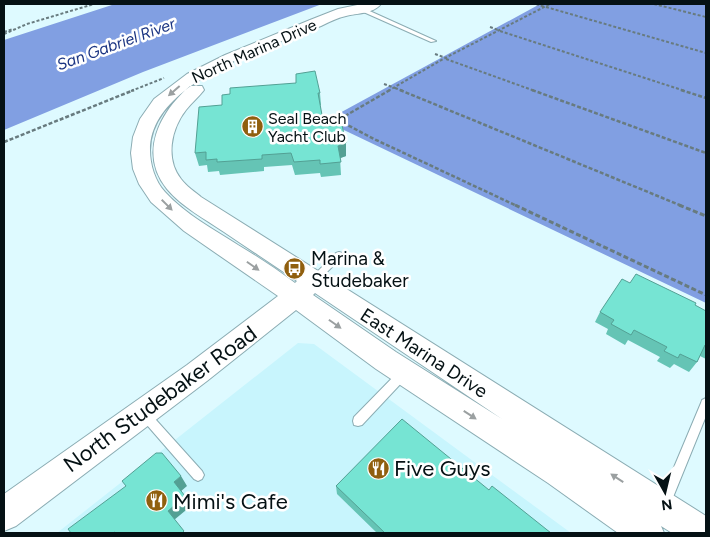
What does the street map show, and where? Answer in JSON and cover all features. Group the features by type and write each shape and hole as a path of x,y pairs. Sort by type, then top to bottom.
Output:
{"main road":[{"name":"North Marina Drive","path":"152,162 172,117 192,93 220,76 348,18 368,6"},
{"name":"East Marina Drive","path":"152,162 146,179 156,195 171,210 258,269 304,288 443,366 655,523"},
{"name":"East Marina Drive","path":"304,288 404,373 549,465 655,523 702,533"},
{"name":"North Studebaker Road","path":"4,514 197,373 304,288"}],"lane":[{"path":"368,6 433,41"},
{"path":"304,288 339,255"},
{"path":"358,421 404,373"},
{"path":"655,523 706,403"},
{"path":"142,412 198,475"}],"path":[{"path":"4,33 94,4"},
{"path":"536,4 555,10"},
{"path":"550,4 445,58 338,120 374,139 706,296"},
{"path":"654,4 706,18"},
{"path":"545,7 706,53"},
{"path":"490,27 706,98"},
{"path":"499,30 508,34"},
{"path":"435,54 706,153"},
{"path":"445,58 454,62"},
{"path":"384,84 404,92"},
{"path":"394,88 706,216"}],"shaded area":[{"path":"298,343 314,344 571,533 57,533"}],"water":[{"name":"San Gabriel River","path":"115,4 322,4 143,72 4,130 4,40"},
{"path":"540,4 706,4 706,303 325,121"}],"building":[{"name":"Seal Beach Yacht Club","path":"315,71 324,126 342,125 346,143 338,146 341,162 320,164 320,160 294,162 291,153 262,155 262,159 217,162 217,159 206,160 206,152 195,153 199,107 222,105 222,95 230,94 230,88 296,83 296,74"},
{"path":"636,274 696,303 695,305 706,311 706,345 697,362 680,354 678,358 664,351 667,347 634,330 631,335 611,324 614,320 600,312 622,279 630,283"},
{"path":"402,419 489,490 492,486 551,533 385,533 336,486"},
{"name":"Mimi's Cafe","path":"156,453 162,453 181,476 174,482 185,496 168,511 184,531 182,533 71,533 68,529 126,486 122,481"}],"place":[{"name":"Seal Beach Yacht Club","path":"252,127"},
{"name":"Marina & Studebaker","path":"295,269"},
{"name":"Five Guys","path":"378,468"},
{"name":"Mimi's Cafe","path":"157,501"}]}
